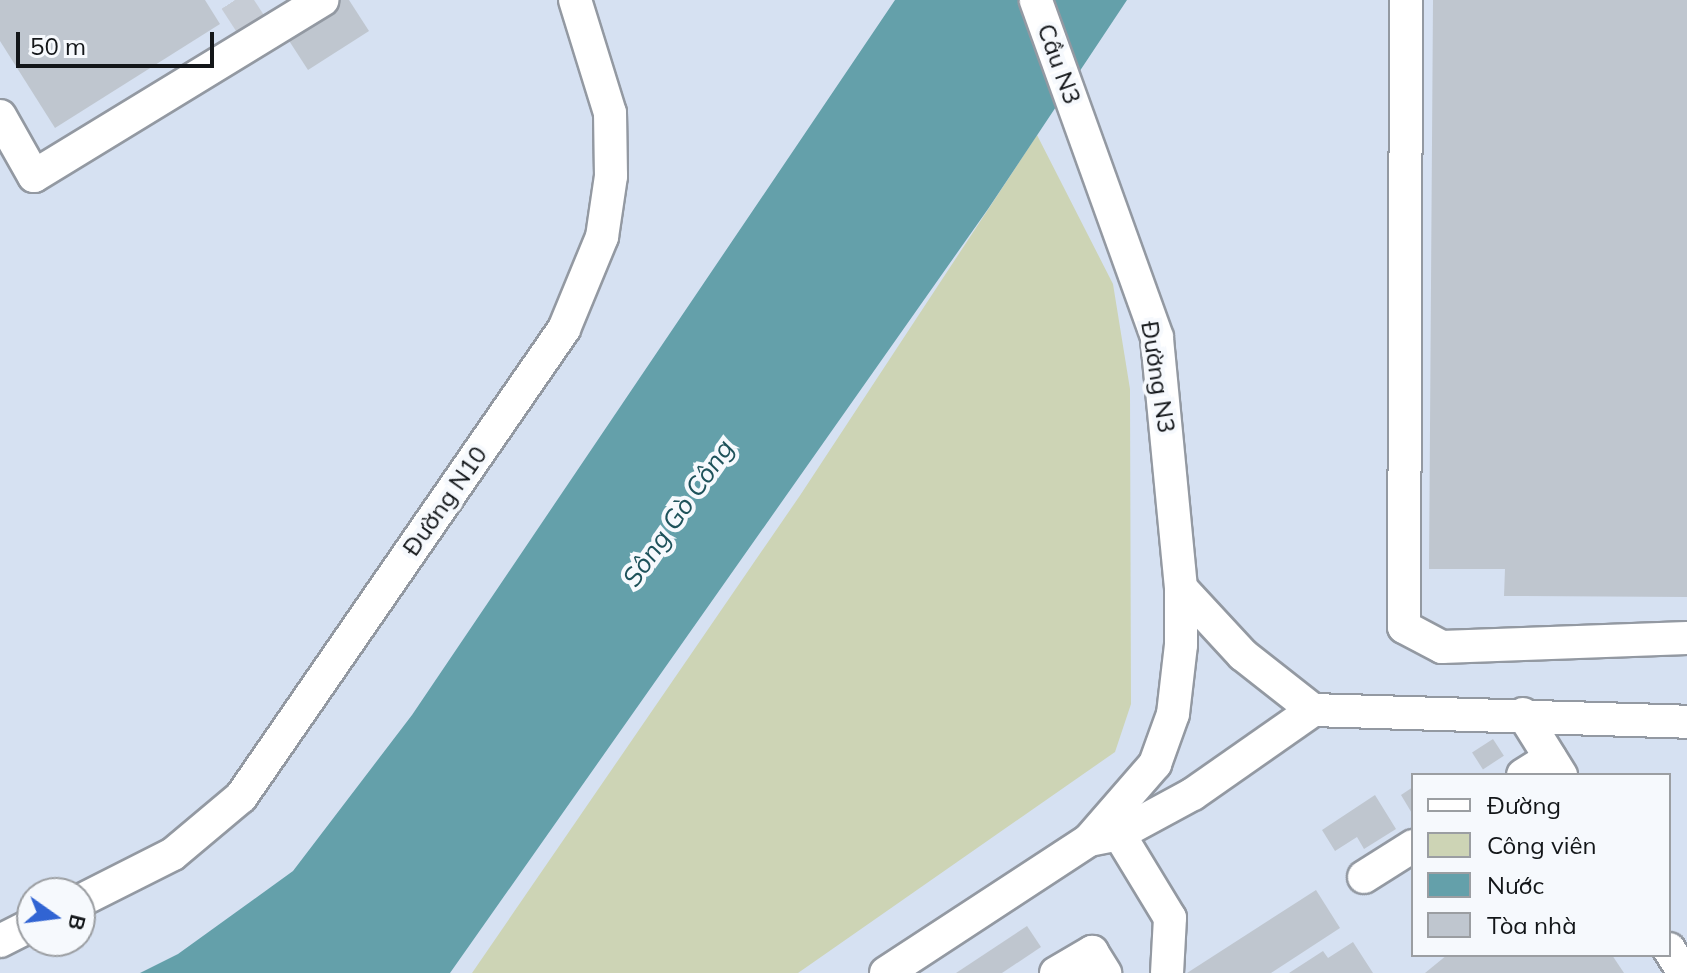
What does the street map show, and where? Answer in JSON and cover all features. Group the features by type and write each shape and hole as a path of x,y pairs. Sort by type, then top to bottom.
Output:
{"street":[{"path":"0,116 34,176 322,0"},
{"name":"Đường N10","path":"96,893 173,854 241,797 564,329 602,237 611,176 610,113 575,0"},
{"name":"Cầu N3","path":"1036,0 1083,129"},
{"path":"1406,0 1404,627 1442,647 1687,638"},
{"name":"Đường N3","path":"1083,129 1157,337 1181,588 1181,645 1173,714 1155,764 1104,837"},
{"path":"1181,588 1243,655 1313,710 1523,714 1687,722"},
{"name":"Đường N3","path":"889,972 1104,837 1193,794 1313,710"},
{"path":"1523,714 1555,766 1530,773"},
{"path":"1104,837 1170,918 1167,973"},
{"path":"1364,877 1411,847"},
{"path":"1056,973 1092,952 1105,973"},
{"path":"1671,952 1683,973"}],"shaded area":[{"path":"0,0 1687,0 1687,973 0,973"}],"green space":[{"path":"1037,135 1113,284 1130,389 1131,704 1115,752 798,973 472,973 801,494"}],"water":[{"name":"Sông Gò Công","path":"895,0 1127,0 988,209 450,973 140,973 178,954 293,871 412,715"}],"building":[{"path":"0,0 205,0 220,24 55,128 0,41"},
{"path":"337,0 349,0 369,31 308,70 284,33"},
{"path":"1433,0 1687,0 1687,597 1504,596 1505,569 1429,569"},
{"path":"1493,739 1504,756 1483,769 1472,753"},
{"path":"1411,788 1411,812 1401,795"},
{"path":"1375,795 1396,829 1364,849 1357,837 1335,851 1322,830"},
{"path":"1316,890 1340,928 1271,973 1187,973"},
{"path":"1027,926 1041,947 1002,973 956,973"},
{"path":"1353,942 1373,973 1289,973 1323,951 1328,958"},
{"path":"1445,957 1613,957 1624,973 1425,973"}],"tunnel":[{"path":"235,0 261,40"}]}
